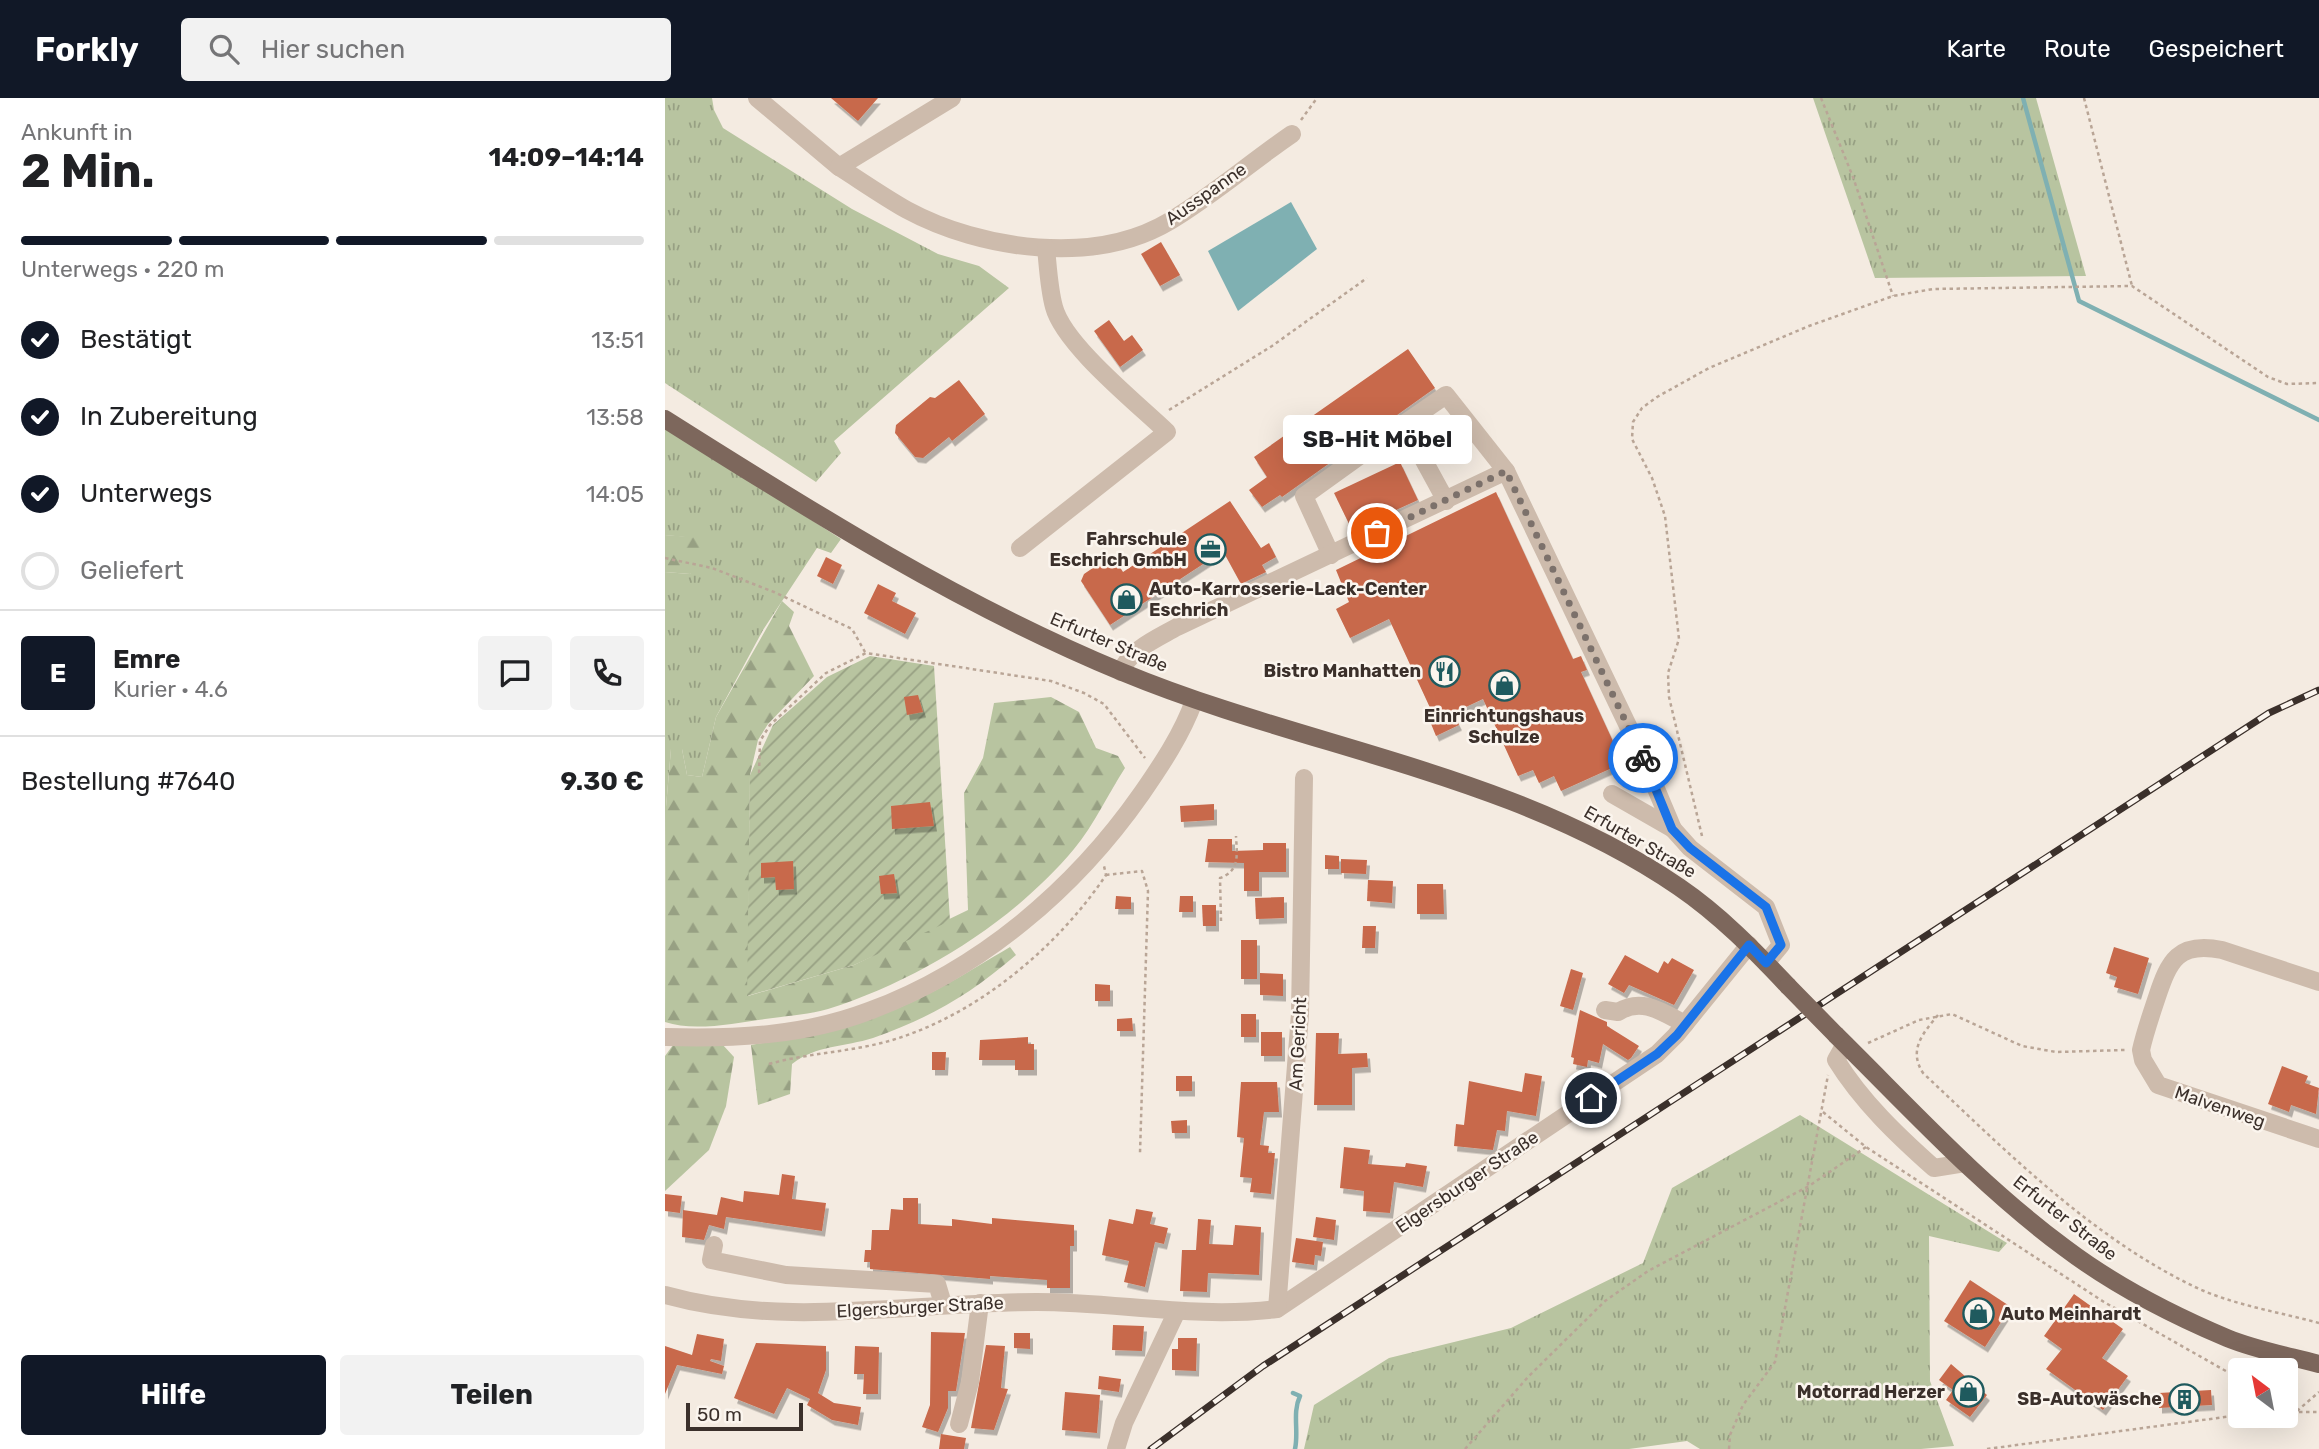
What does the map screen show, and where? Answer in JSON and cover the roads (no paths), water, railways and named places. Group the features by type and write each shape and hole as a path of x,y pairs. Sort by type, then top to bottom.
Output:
{"main road":[{"name":"Erfurter Straße","path":"665,419 811,512 981,608 1121,672 1194,701 1485,791 1570,826 1680,887 1749,945 1965,1163 2037,1226 2110,1279 2230,1340 2319,1364"}],"street":[{"name":"Ausspanne","path":"757,98 839,167 908,211 969,234 1015,245 1046,248 1102,244 1134,237 1169,222 1292,134"},
{"path":"839,167 952,98"},
{"path":"1020,548 1167,432 1088,357 1060,321 1054,308 1046,248"},
{"path":"1331,555 1304,496 1446,395 1506,471 1641,753 1672,829"},
{"path":"1404,424 1446,501"},
{"path":"1121,672 1125,663 1139,650 1177,627 1506,471"},
{"path":"665,1037 737,1039 801,1029 869,1011 927,983 1011,931 1070,881 1101,849 1158,770 1183,727 1194,701"},
{"name":"Am Gericht","path":"1277,1309 1300,1014 1304,778"},
{"path":"1612,794 1672,829 1690,848 1708,859 1766,907 1781,945 1766,963"},
{"name":"Elgersburger Straße","path":"665,1295 755,1312 814,1313 943,1304 1040,1302 1177,1311 1247,1312 1277,1309 1657,1054 1749,945"},
{"name":"Malvenweg","path":"2319,982 2222,950 2206,946 2192,949 2168,965 2141,1050 2143,1060 2158,1085 2319,1139"},
{"path":"1605,1010 1618,1012 1631,1004 1642,1004 1685,1024"},
{"path":"1845,1044 1836,1060 1862,1098 1904,1141 1934,1168 1965,1163"},
{"path":"714,1245 711,1260 786,1275 937,1284 943,1304"},
{"path":"959,1424 969,1392 980,1303"},
{"path":"1117,1449 1124,1423 1177,1311"}],"water":[{"path":"1291,202 1317,249 1238,311 1208,251"}],"waterway":[{"path":"2023,98 2079,301 2319,420"},
{"path":"1293,1393 1300,1396 1296,1409 1295,1449"}],"railway":[{"path":"1151,1449 1263,1366 2269,713 2319,690"}],"place":[{"name":"SB-Hit Möbel","path":"1377,533"},
{"name":"Fahrschule Eschrich GmbH","path":"1210,549"},
{"name":"Auto-Karrosserie-Lack-Center Eschrich","path":"1126,599"},
{"name":"Bistro Manhatten","path":"1444,671"},
{"name":"Einrichtungshaus Schulze","path":"1504,686"},
{"name":"Auto Meinhardt","path":"1978,1314"},
{"name":"Motorrad Herzer","path":"1968,1392"},
{"name":"SB-Autowäsche","path":"2185,1399"}]}
